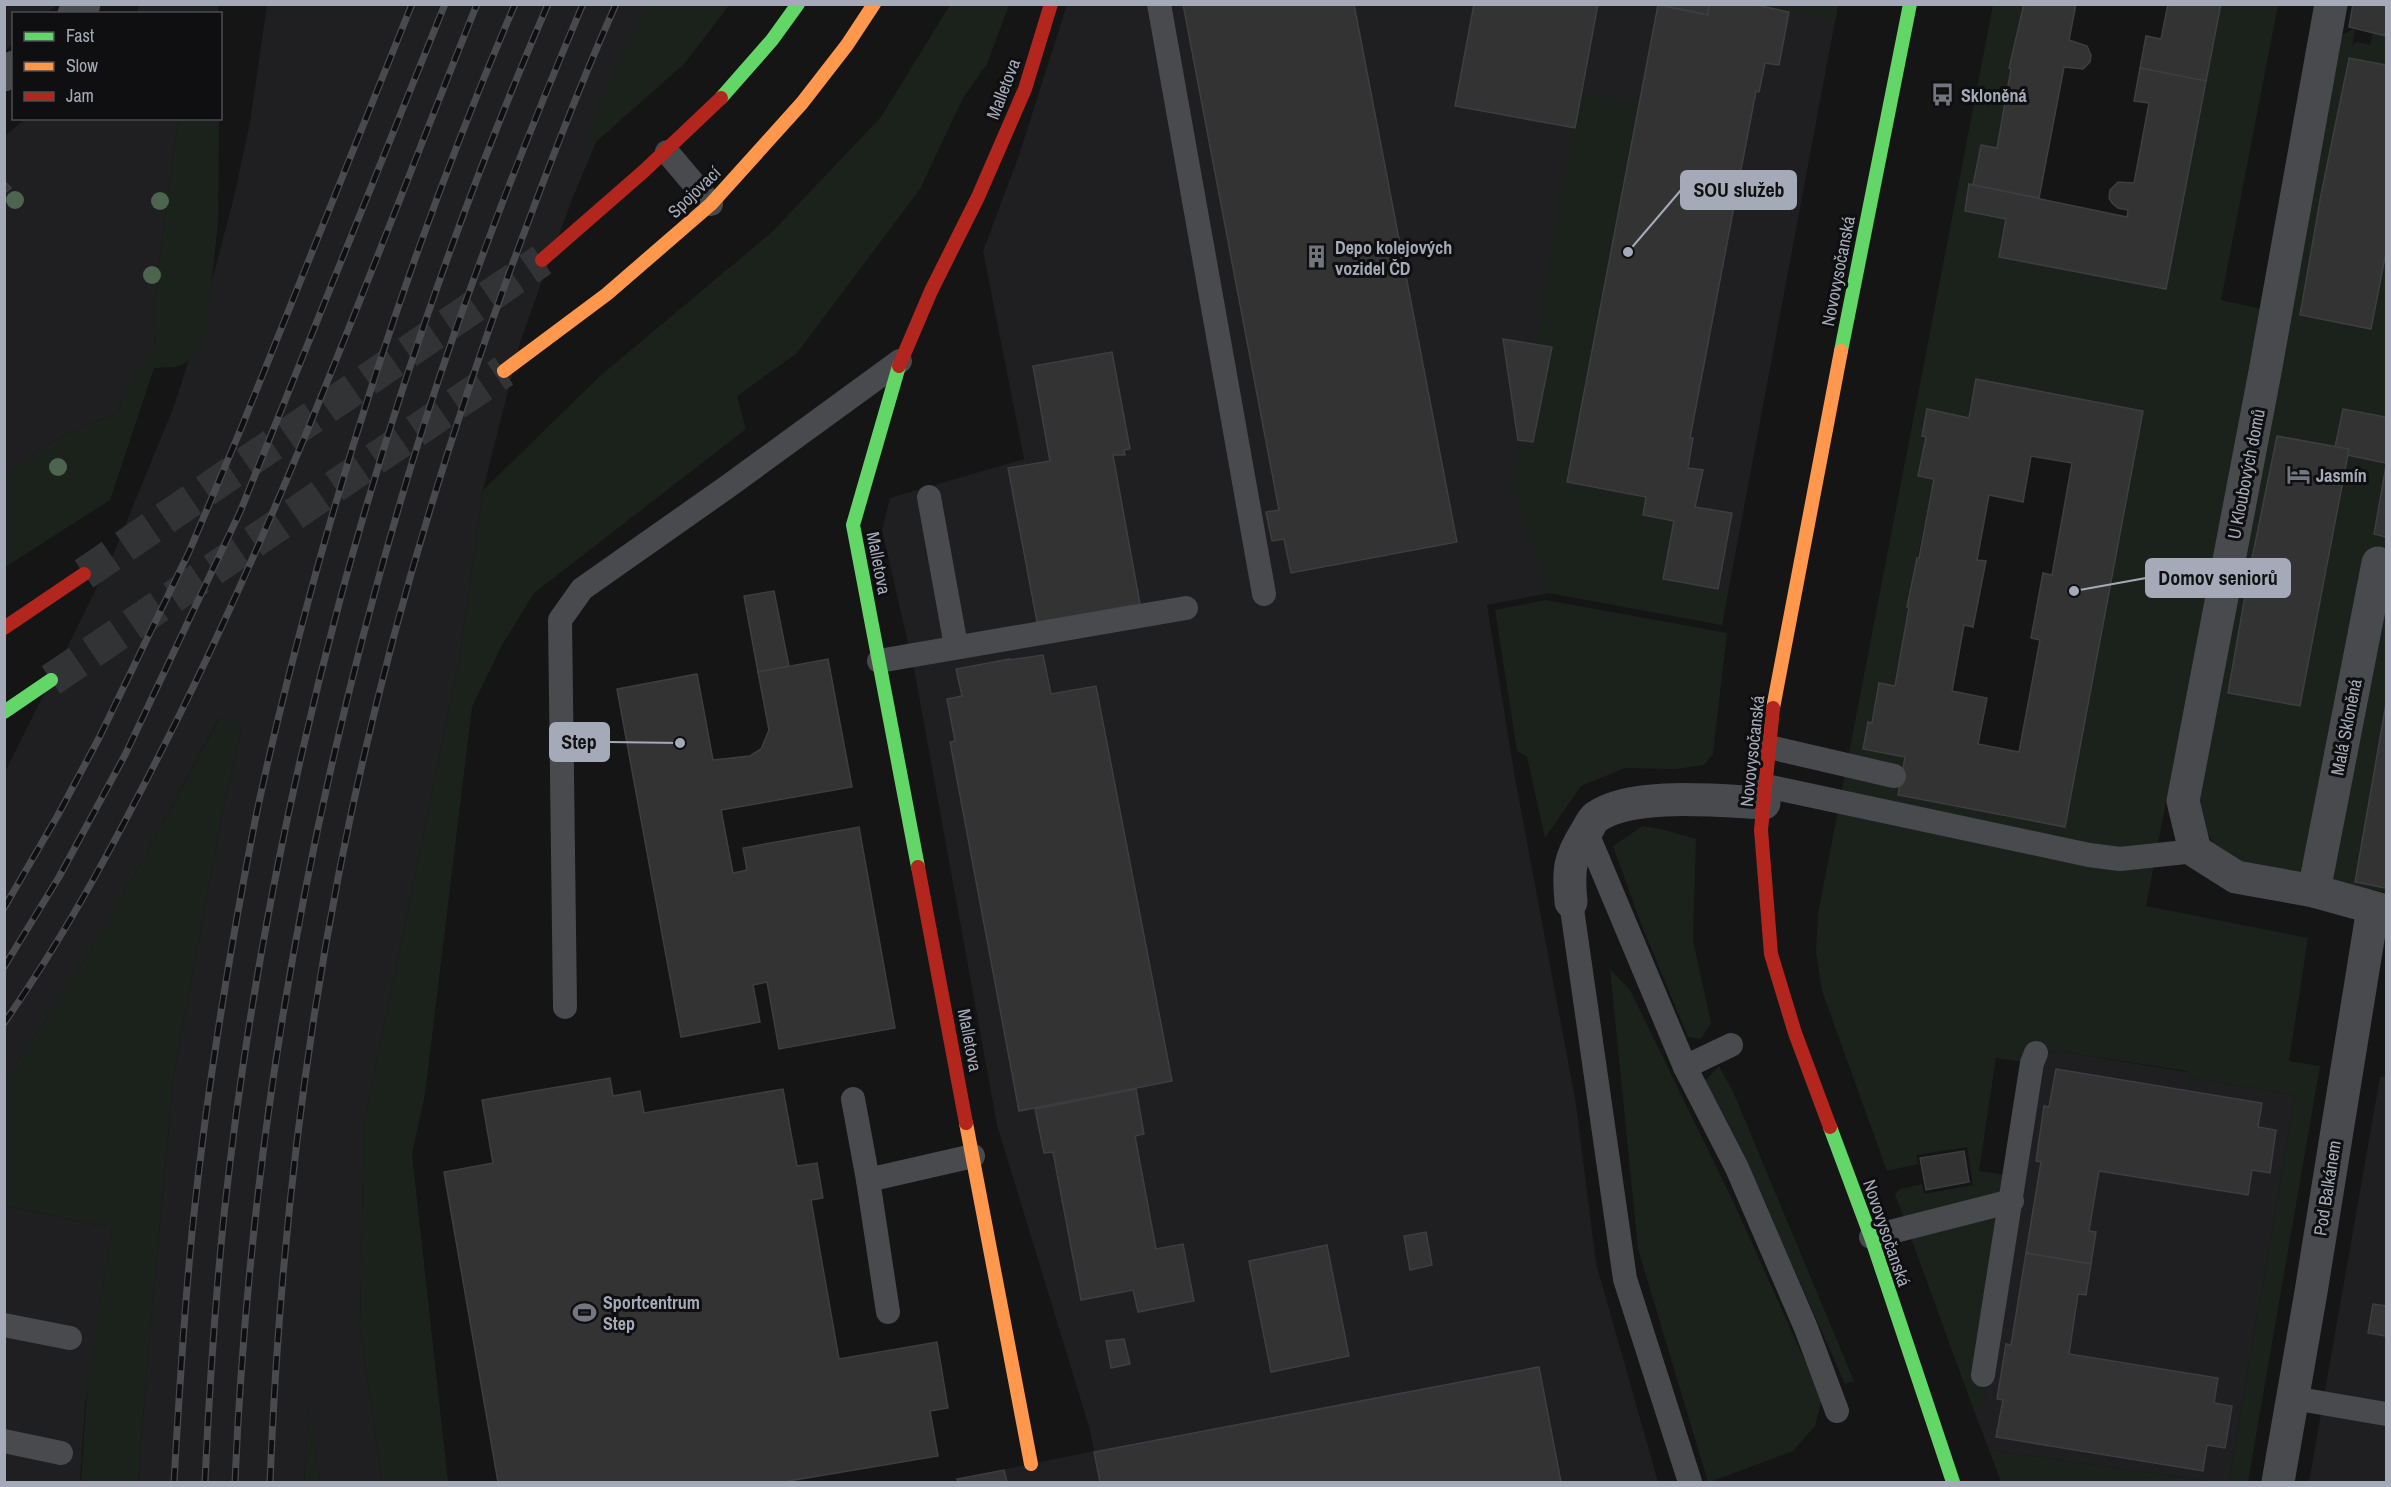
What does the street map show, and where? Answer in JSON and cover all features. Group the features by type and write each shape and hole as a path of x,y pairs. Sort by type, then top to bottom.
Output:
{"main road":[{"path":"542,260 667,152 752,64 798,4"},
{"name":"Spojovací","path":"504,371 607,294 711,204 802,103 847,45 874,4"},
{"name":"Malletova","path":"1033,1473 853,525 900,361 931,291 978,197 1025,88 1051,4"},
{"name":"Novovysočanská","path":"1910,4 1851,294 1776,690 1761,830 1771,954 1796,1033 1871,1237 1953,1482"},
{"path":"4,628 84,574"},
{"path":"4,712 51,680"}],"street":[{"name":"U Kloubových domů","path":"2195,851 2183,801 2331,4"},
{"name":"Malá Skloněná","path":"2314,891 2378,562"},
{"path":"1571,902 1569,874 1575,850 1595,817 1622,804 1765,794"},
{"path":"2195,851 2236,877 2314,891 2380,909"},
{"name":"Pod Balkánem","path":"2278,1482 2380,909"}],"lane":[{"path":"1159,4 1264,594"},
{"path":"667,152 711,204"},
{"path":"565,1007 560,620 582,589 736,481 900,361"},
{"path":"929,497 956,646"},
{"path":"879,660 1186,608"},
{"path":"1769,747 1893,776"},
{"path":"1765,794 2089,855 2120,859 2195,851"},
{"path":"1586,831 1685,1066 1737,1168 1806,1328 1837,1411"},
{"path":"1571,902 1625,1279 1690,1482"},
{"path":"1685,1066 1731,1045"},
{"path":"1983,1375 2032,1063 2036,1053"},
{"path":"853,1099 868,1179 888,1312"},
{"path":"868,1179 973,1156"},
{"path":"1871,1237 2012,1201"},
{"path":"4,1325 70,1338"},
{"path":"2293,1398 2386,1414"},
{"path":"4,1441 61,1454"}],"shaded area":[{"path":"5,4 57,4 48,12 12,12 12,44 5,51"},
{"path":"647,4 729,5 685,63 580,156 608,86"},
{"path":"140,5 195,5 194,12 136,12"},
{"path":"195,5 218,5 218,12 194,12"},
{"path":"267,5 654,5 573,197 521,339 483,490 460,656 364,1123 360,1326 382,1482 320,1482 309,1408 304,1482 138,1482 174,1073 223,810 242,726 219,718 142,862 83,963 5,1081 5,772 113,555 174,406 201,322 234,197 250,122"},
{"path":"950,5 1009,5 987,64 963,98 920,189 797,353 737,396 746,429 534,593 502,645 472,707 425,1094 412,1154 448,1482 382,1482 360,1326 364,1123 460,656 483,490 600,376 771,233 881,117"},
{"path":"1067,5 1838,5 1722,625 1549,593 1487,605 1515,778 1576,1104 1596,1263 1658,1482 958,1482 957,1479 1094,1451 1090,1430 997,1125 915,674 882,530 890,498 1024,459 983,251 1019,155"},
{"path":"1751,5 1838,5 1836,20"},
{"path":"1993,5 2024,5 2010,68 1997,148 1981,145 1973,185 1969,185 1965,211 2006,219 1999,257 2166,289 2221,5 2278,5 2221,300 2261,309 2146,906 2308,938 2289,1061 2320,1066 2248,1482 2229,1482 2295,1095 2187,1077 2187,1071 2047,1051 1985,1399 1973,1408 1895,1194 1900,1189 1922,1184 1924,1194 1973,1185 1967,1147 1917,1155 1918,1164 1887,1171 1822,991 1816,952 1818,914","holes":["1976,379 2143,411 2065,826 1898,795 1905,757 1863,749 1868,723 1872,723 1879,683 1895,686 1909,607 1907,607 1934,479 1919,476 1926,437 1946,413 1969,418","1996,1058 2032,1063 2014,1176 1979,1171"]},
{"path":"2355,28 2352,46 2357,42 2370,45 2373,33 2386,36 2386,65 2348,58 2300,315 2371,329 2386,252 2386,417 2343,409 2335,447 2277,436 2228,692 2300,706 2347,455 2386,463 2374,534 2386,537 2386,704 2355,882 2386,888 2386,892 2254,870 2213,843 2204,827 2199,795 2342,35"},
{"path":"1581,93 1640,104 1567,482 1646,497 1643,515 1674,521 1663,579 1728,591 1722,625 1549,593 1512,483 1520,440 1534,442 1552,347 1536,344"},
{"path":"24,120 178,120 153,309 155,349 122,398 115,414 73,431 49,444 5,475 4,137"},
{"path":"178,120 219,120 218,223 206,334 198,356 177,367 154,368 110,500 5,567 5,475 49,444 73,431 115,414 122,398 155,349 153,309"},
{"path":"1546,600 1727,633 1713,754 1704,765 1675,769 1625,768 1581,786 1545,838 1527,757 1517,751 1495,610"},
{"path":"220,717 242,726 223,810 174,1073 138,1482 81,1482 87,1388 112,1228 5,1206 5,1081 83,963 142,862"},
{"path":"1643,826 1696,839 1693,940 1711,1023 1701,1039 1688,1037 1641,924 1613,846"},
{"path":"1610,969 1630,990 1733,1201 1822,1399 1815,1426 1793,1451 1710,1482 1708,1482 1638,1249"},
{"path":"2047,1051 2187,1072 2187,1077 2295,1095 2229,1482 1989,1450 1973,1408 1985,1399"},
{"path":"1719,1066 1734,1094 1854,1381 1845,1384 1761,1195 1705,1081"},
{"path":"2380,1077 2386,1077 2386,1482 2309,1482"},
{"path":"4,1206 112,1228 85,1404 80,1482 5,1482"},
{"path":"309,1405 320,1482 304,1482"},
{"path":"1989,1450 2216,1482 2001,1482"}],"building":[{"name":"Depo kolejových vozidel ČD","path":"1183,4 1354,4 1457,542 1291,573 1284,539 1272,541 1266,512 1279,510"},
{"path":"1474,4 1598,4 1575,128 1455,106"},
{"path":"1658,4 1709,4 1708,15"},
{"path":"1709,4 1751,4 1789,12 1779,65 1765,63 1759,92 1756,91 1690,438 1693,438 1688,468 1703,470 1695,507 1732,513 1718,589 1663,579 1674,521 1643,515 1646,497 1567,482 1658,5 1708,15"},
{"path":"2024,4 2076,4 2069,40 2087,46 2091,55 2090,62 2083,69 2064,67 2039,198 1973,185 1981,145 1997,148 2011,69 2009,68"},
{"path":"2168,4 2221,4 2206,81 2140,68 2146,36 2161,39"},
{"path":"2353,4 2386,4 2386,36 2349,27"},
{"path":"2349,58 2386,65 2386,252 2371,329 2300,315 2321,195"},
{"path":"2140,68 2206,81 2166,289 1999,257 2006,219 1965,211 1969,184 2127,217 2128,210 2118,208 2109,198 2110,190 2118,182 2134,183 2149,103 2134,101"},
{"path":"4,181 11,188 4,193"},
{"path":"1503,339 1552,347 1533,442 1518,440"},
{"path":"1112,352 1130,449 1124,450 1125,455 1113,455 1140,604 1037,622 1008,468 1050,461 1033,366"},
{"path":"1976,379 2143,411 2065,827 1898,795 1905,757 1863,749 1868,722 1872,723 1879,683 1895,686 1909,607 1907,607 1934,479 1918,476 1926,437 1922,436 1927,409 1969,418","holes":["2031,456 2072,463 2052,575 2043,573 2031,638 2040,640 2019,752 1978,744 1987,698 1952,691 1964,625 1973,627 1986,561 1977,560 1989,495 2023,502"]},
{"path":"2343,409 2386,417 2386,463 2347,455 2349,449 2335,447"},
{"path":"2277,436 2349,449 2300,706 2228,693 2249,573"},
{"path":"2386,466 2386,537 2374,534"},
{"path":"774,591 789,666 758,672 744,596"},
{"path":"1043,655 1051,694 1096,686 1172,1081 1019,1111 950,742 955,741 947,699 962,696 956,669"},
{"path":"828,659 852,787 721,810 733,873 747,870 743,848 859,827 895,1028 779,1049 767,982 753,985 760,1022 681,1037 617,689 697,674 713,760 750,756 761,749 769,730 758,672"},
{"path":"2386,704 2386,888 2355,882"},
{"path":"2056,1069 2262,1103 2258,1127 2276,1130 2270,1173 2252,1170 2248,1195 2099,1171 2089,1231 2096,1232 2091,1264 2026,1253 2041,1162 2036,1161 2044,1106 2049,1107"},
{"path":"610,1078 613,1096 640,1091 644,1113 783,1089 797,1166 817,1163 823,1198 811,1200 839,1359 937,1342 948,1408 930,1411 938,1456 783,1482 498,1482 444,1172 493,1163 482,1100"},
{"path":"1136,1089 1144,1134 1135,1136 1156,1249 1183,1244 1194,1301 1138,1312 1133,1290 1081,1300 1053,1152 1044,1153 1035,1109"},
{"path":"1964,1151 1969,1182 1926,1190 1920,1158"},
{"path":"1426,1232 1432,1265 1410,1270 1404,1236"},
{"path":"1327,1245 1349,1356 1271,1372 1249,1261"},
{"path":"2026,1253 2091,1264 2086,1295 2078,1294 2069,1354 2218,1378 2214,1403 2232,1406 2225,1448 2207,1445 2203,1471 1996,1437 2003,1400 1997,1399 2006,1344 2011,1345"},
{"path":"2373,1304 2386,1306 2386,1336 2368,1333"},
{"path":"1124,1339 1130,1364 1111,1368 1106,1341"},
{"path":"1539,1367 1561,1482 1100,1482 1094,1452"},
{"path":"1004,1470 1007,1482 958,1482 957,1479"}],"tunnel":[{"path":"84,574 542,260"},
{"path":"51,680 504,371"}],"railway":[{"path":"4,908 99,738 189,552 412,4"},
{"path":"4,967 59,877 125,755 240,512 445,4"},
{"path":"4,1023 51,951 95,877 175,724 217,636 296,458 477,4"},
{"path":"174,1482 187,1288 205,1122 236,921 268,760 315,576 381,358 431,215 515,4"},
{"path":"205,1482 224,1215 244,1059 270,904 303,750 341,598 384,446 434,297 488,149 548,4"},
{"path":"235,1482 243,1351 255,1220 272,1090 292,960 317,831 346,703 379,576 434,393 515,169 583,4"},
{"path":"270,1482 285,1253 302,1100 339,873 373,719 413,567 459,417 561,135 616,4"}],"traffic: fast":[{"path":"721,98 772,40 798,4"},
{"path":"1841,351 1910,4"},
{"path":"899,366 853,525 918,867"},
{"path":"4,712 51,680"},
{"path":"1830,1127 1871,1237 1953,1482"}],"traffic: slow":[{"path":"504,371 607,294 711,204 802,103 847,45 874,4"},
{"path":"1773,708 1841,351"},
{"path":"966,1123 1031,1464"}],"traffic: jam":[{"path":"899,366 931,291 978,197 1025,89 1051,4"},
{"path":"542,260 644,171 721,98"},
{"path":"4,628 84,574"},
{"path":"1773,708 1761,830 1771,954 1795,1033 1830,1127"},
{"path":"918,867 966,1123"}],"place":[{"name":"Skloněná","path":"1943,95"},
{"name":"SOU služeb","path":"1628,252"},
{"name":"Depo kolejových vozidel ČD","path":"1317,257"},
{"name":"Jasmín","path":"2298,475"},
{"name":"Domov seniorů","path":"2074,591"},
{"name":"Step","path":"680,743"},
{"name":"Sportcentrum Step","path":"585,1312"}]}
